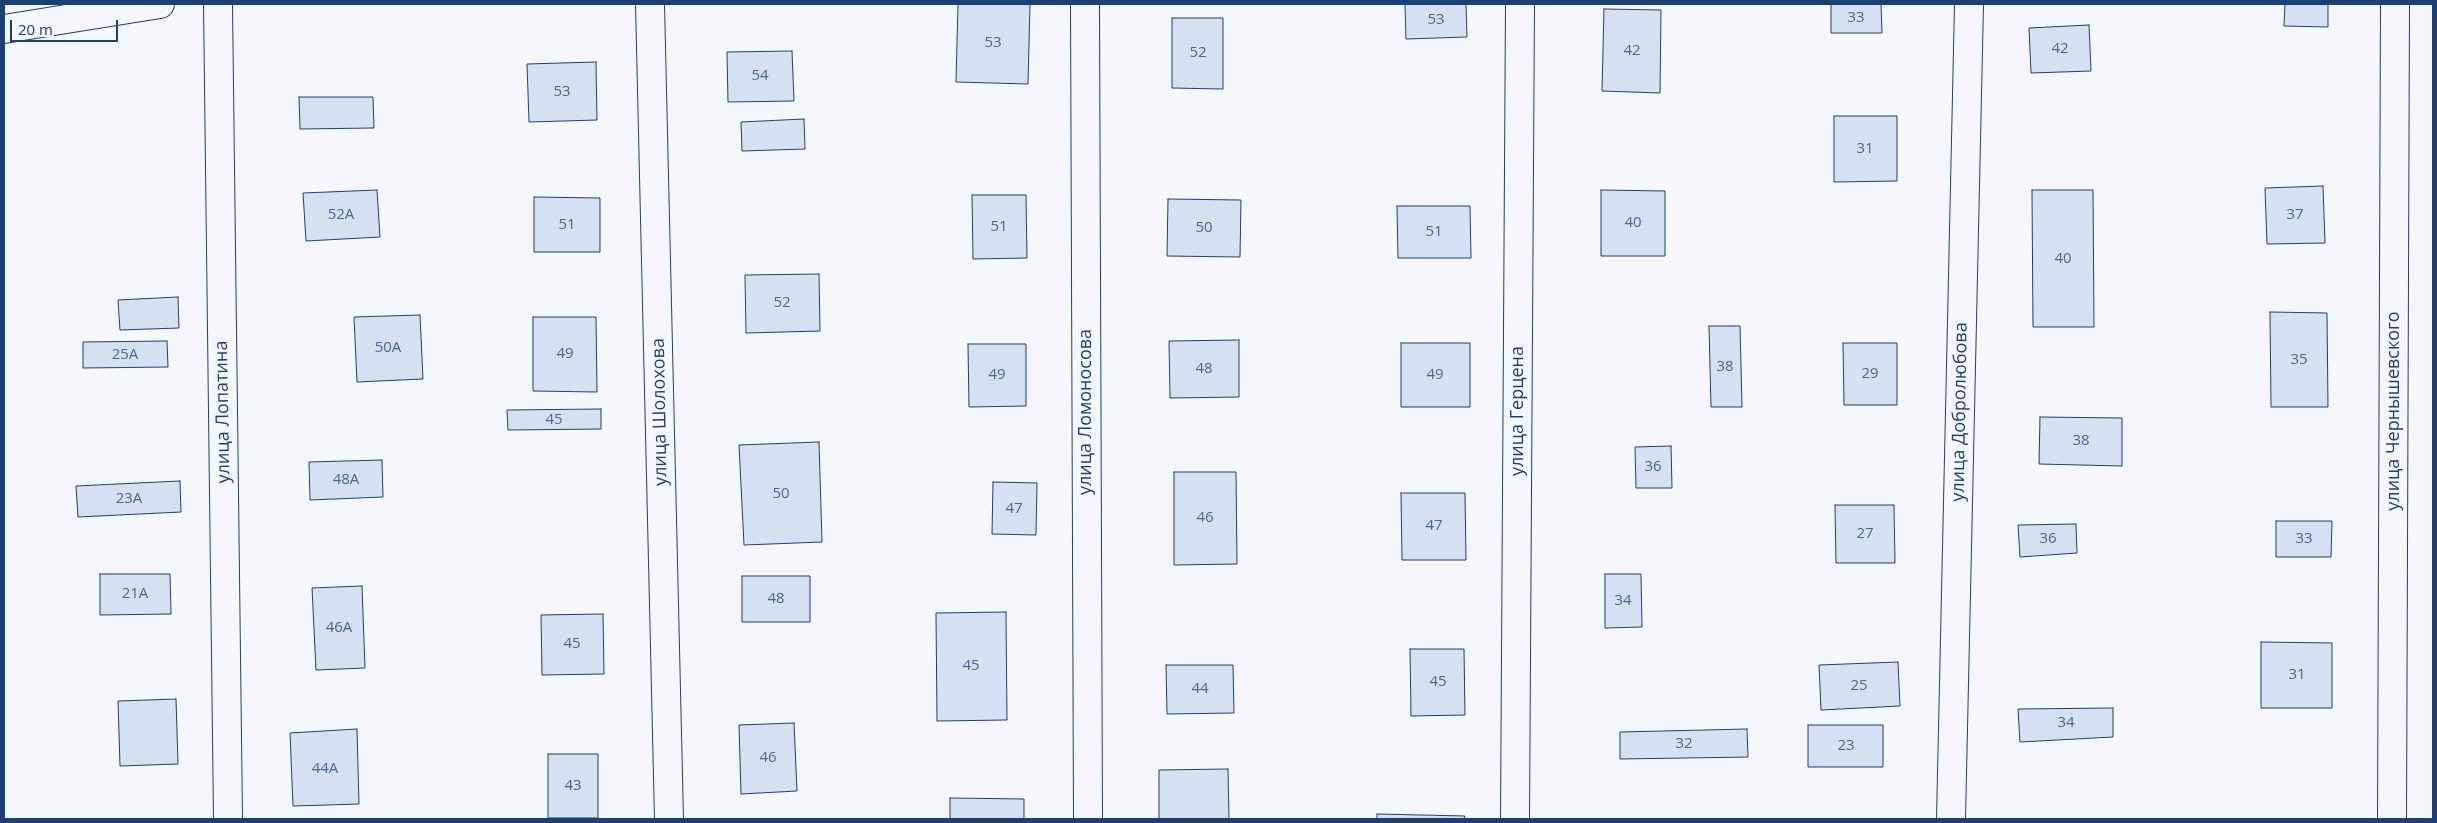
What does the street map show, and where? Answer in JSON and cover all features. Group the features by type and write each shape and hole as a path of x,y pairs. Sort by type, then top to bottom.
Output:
{"street":[{"path":"4,29 160,4"},
{"name":"улица Лопатина","path":"218,4 228,819"},
{"name":"улица Шолохова","path":"650,4 669,819"},
{"name":"улица Ломоносова","path":"1085,4 1088,819"},
{"name":"улица Герцена","path":"1515,819 1520,4"},
{"name":"улица Добролюбова","path":"1951,819 1969,4"},
{"name":"улица Чернышевского","path":"2392,819 2395,4"}],"building":[{"path":"958,4 1030,4 1028,84 956,82"},
{"path":"1405,4 1466,4 1467,37 1406,39"},
{"path":"1831,4 1881,4 1882,33 1831,33"},
{"path":"2285,4 2328,4 2328,27 2284,26"},
{"path":"1604,9 1661,10 1660,93 1602,91"},
{"path":"1172,18 1223,18 1223,89 1172,88"},
{"path":"2089,25 2091,71 2031,73 2029,28"},
{"path":"792,51 794,101 728,102 727,52"},
{"path":"596,62 597,120 529,122 527,64"},
{"path":"299,97 373,97 374,128 300,129"},
{"path":"1834,116 1897,116 1897,181 1834,182"},
{"path":"804,119 805,149 742,151 741,122"},
{"path":"2323,186 2325,243 2267,244 2265,188"},
{"path":"377,190 380,237 306,241 303,193"},
{"path":"1601,190 1665,191 1665,256 1601,256"},
{"path":"2032,190 2093,190 2094,327 2033,327"},
{"path":"972,195 1026,195 1027,258 973,259"},
{"path":"534,197 600,198 600,252 534,252"},
{"path":"1168,199 1241,200 1240,257 1167,256"},
{"path":"1397,206 1470,206 1471,258 1398,258"},
{"path":"819,274 820,331 746,333 745,275"},
{"path":"178,297 179,328 120,330 118,300"},
{"path":"2270,312 2327,313 2328,407 2271,407"},
{"path":"420,315 423,379 357,382 354,317"},
{"path":"533,317 596,317 597,392 533,391"},
{"path":"1709,326 1740,326 1742,407 1711,407"},
{"path":"1239,340 1239,397 1170,398 1169,341"},
{"path":"167,341 168,367 83,368 83,342"},
{"path":"1401,343 1470,343 1470,407 1401,407"},
{"path":"1843,343 1897,343 1897,405 1844,405"},
{"path":"968,344 1026,344 1026,406 969,407"},
{"path":"601,409 601,429 508,430 507,410"},
{"path":"2040,417 2122,418 2122,466 2039,464"},
{"path":"819,442 822,542 744,545 739,445"},
{"path":"1671,446 1672,488 1636,488 1635,447"},
{"path":"382,460 383,497 310,500 309,462"},
{"path":"1174,472 1236,472 1237,564 1174,565"},
{"path":"180,481 181,512 78,517 76,486"},
{"path":"993,482 1037,483 1036,535 992,534"},
{"path":"1401,493 1465,493 1466,560 1402,560"},
{"path":"1835,505 1894,505 1895,563 1836,563"},
{"path":"2276,521 2332,521 2331,557 2276,557"},
{"path":"2076,524 2077,553 2020,557 2018,525"},
{"path":"100,574 170,574 171,614 100,615"},
{"path":"1605,574 1641,574 1642,627 1605,628"},
{"path":"742,576 810,576 810,622 742,622"},
{"path":"362,586 365,668 316,670 312,588"},
{"path":"1006,612 1007,720 937,721 936,613"},
{"path":"603,614 604,674 542,675 541,615"},
{"path":"2261,642 2332,643 2332,708 2261,708"},
{"path":"1410,649 1464,649 1465,715 1411,716"},
{"path":"1898,662 1900,706 1821,710 1819,665"},
{"path":"1166,665 1233,665 1234,713 1167,714"},
{"path":"176,699 178,764 120,766 118,701"},
{"path":"2113,708 2113,737 2020,742 2018,709"},
{"path":"794,723 797,791 741,794 739,725"},
{"path":"1808,725 1883,725 1883,767 1808,767"},
{"path":"357,729 359,804 293,806 290,733"},
{"path":"1747,729 1748,757 1620,759 1620,732"},
{"path":"548,754 598,754 598,818 548,818"},
{"path":"1228,769 1229,819 1159,819 1159,770"},
{"path":"950,798 1024,799 1024,819 950,819"},
{"path":"1377,814 1465,816 1464,819 1377,819"}]}
